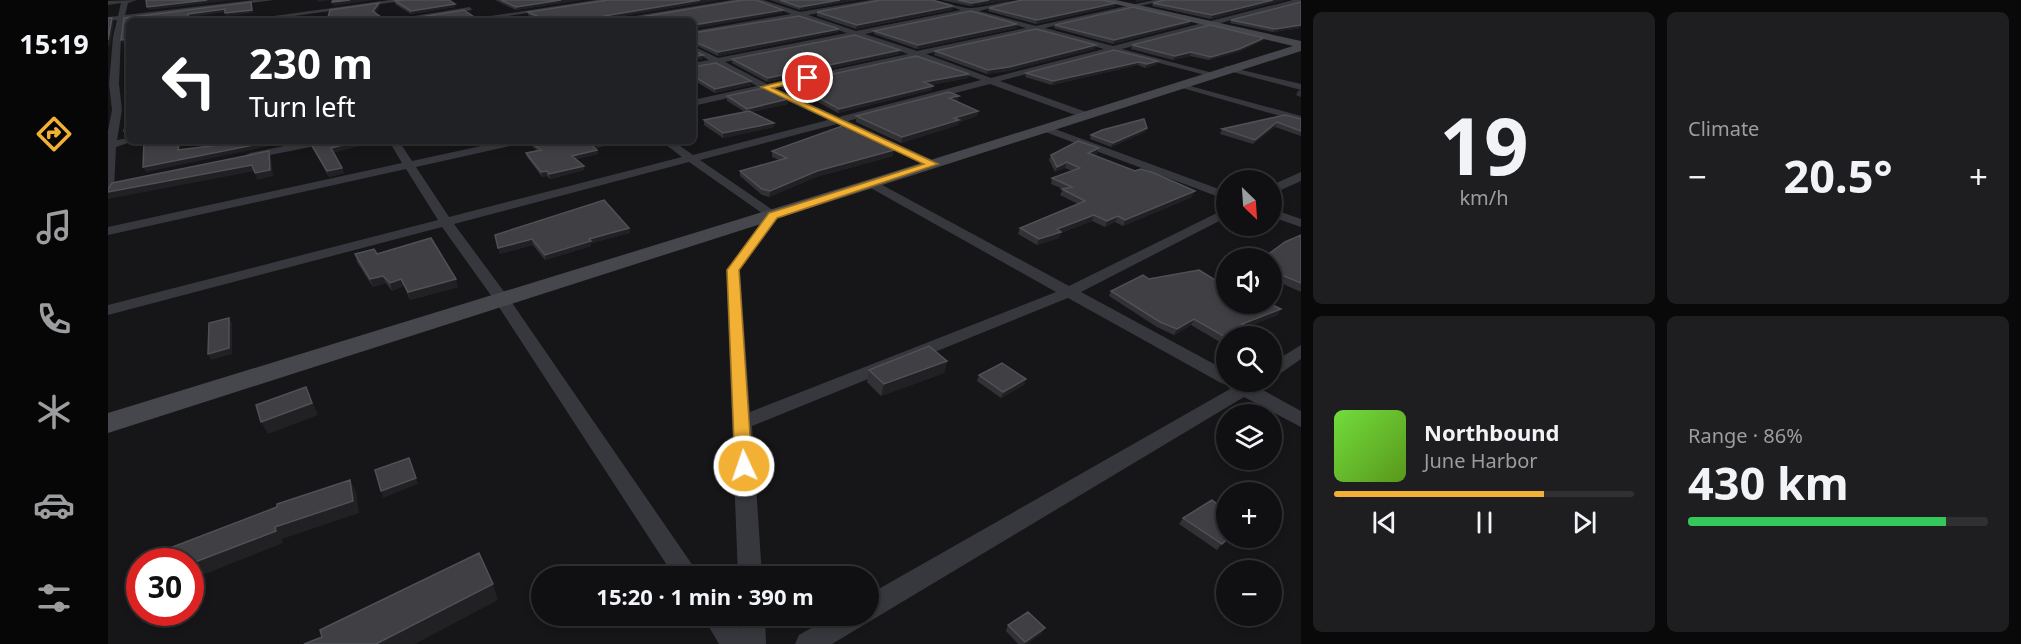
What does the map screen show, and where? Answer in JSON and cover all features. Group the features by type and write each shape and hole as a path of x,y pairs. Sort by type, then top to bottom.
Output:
{"street":[{"path":"111,185 109,145 115,84 111,59 112,38 128,0"},
{"path":"108,3 128,0"},
{"path":"108,19 272,0"},
{"path":"258,18 302,10 406,0"},
{"path":"643,18 745,0"},
{"path":"757,0 917,54 1085,115"},
{"path":"696,32 882,0"},
{"path":"932,0 1114,49 1301,87"},
{"path":"696,65 1021,0"},
{"path":"1103,0 1301,45"},
{"path":"696,102 1163,0"},
{"path":"108,310 1301,0"},
{"path":"497,18 596,1 609,4"},
{"path":"1260,2 1301,10"},
{"path":"403,18 470,5 483,18"},
{"path":"302,10 307,18"},
{"path":"618,13 628,18"},
{"path":"108,423 873,184 1301,45"},
{"path":"696,50 765,87 933,164"},
{"path":"111,59 126,57"},
{"path":"1182,85 1301,119"},
{"path":"1044,128 1216,192"},
{"path":"109,145 126,142"},
{"path":"234,159 310,144"},
{"path":"396,144 446,223 502,300 681,566"},
{"path":"108,231 506,144"},
{"path":"671,144 773,215"},
{"path":"1282,185 1301,176"},
{"path":"873,184 1216,370"},
{"path":"749,566 733,270 773,215"},
{"path":"1282,216 1301,223"},
{"path":"741,423 1069,292 1216,218"},
{"path":"1282,364 1301,351"},
{"path":"879,602 1225,392"},
{"path":"1255,392 1301,420"},
{"path":"722,626 734,644"},
{"path":"752,626 753,644"},
{"path":"808,644 839,626"}],"building":[{"path":"146,0 207,0 147,7"},
{"path":"449,0 455,4 411,11 395,1"},
{"path":"501,0 561,0 516,7"},
{"path":"608,0 700,0 602,18 541,18 528,12"},
{"path":"743,0 756,0 783,10 696,24 696,18 635,18"},
{"path":"780,0 840,0 800,7"},
{"path":"881,0 932,0 953,6 857,25 817,12"},
{"path":"958,0 989,0 972,3"},
{"path":"1022,0 1102,0 1116,3 1037,20 989,8"},
{"path":"1164,0 1273,0 1212,15 1153,3"},
{"path":"251,2 252,10 225,13 225,9 188,14 188,18 126,18 126,39 121,40 124,18"},
{"path":"1301,2 1301,25 1275,29 1231,20"},
{"path":"379,3 373,11 382,18 328,18 330,10"},
{"path":"1133,7 1191,21 1114,40 1055,25"},
{"path":"464,10 476,18 422,18 421,17"},
{"path":"971,11 1017,24 918,45 874,31"},
{"path":"799,16 839,29 718,52 696,42 696,33"},
{"path":"108,18 112,18 108,40"},
{"path":"1210,25 1264,38 1239,49 1211,57 1191,52 1175,56 1132,45"},
{"path":"1036,29 1096,45 1009,67 988,70 935,51"},
{"path":"855,35 900,50 768,78 732,59"},
{"path":"1114,50 1158,61 1147,64 1139,62 1053,81 1026,73"},
{"path":"916,56 969,74 924,82 933,86 839,109 812,94 806,95 782,85"},
{"path":"716,63 751,81 715,89 696,78 696,66"},
{"path":"764,88 788,99 747,109 727,96"},
{"path":"949,92 959,96 949,98 978,111 954,118 959,120 902,137 856,116"},
{"path":"749,111 774,123 723,133 704,120"},
{"path":"1285,115 1301,119 1301,131 1277,122 1255,140 1222,129"},
{"path":"1144,119 1147,128 1113,143 1091,135 1102,130"},
{"path":"845,125 887,143 884,145 894,150 817,171 770,191 762,189 740,171 787,158 772,151"},
{"path":"1078,141 1099,148 1088,153 1135,171 1141,169 1154,173 1195,191 1125,220 1118,216 1107,221 1094,215 1057,229 1061,232 1039,239 1020,228 1085,201 1062,189 1072,187 1052,178 1080,168 1067,162 1057,167 1051,155"},
{"path":"144,144 179,144 178,150 218,144 259,144 143,167"},
{"path":"311,144 346,144 331,148 342,168 327,171"},
{"path":"533,144 590,144 597,150 572,156 584,166 549,174 547,171 541,172 526,153 541,150"},
{"path":"269,151 270,170 255,173 252,165 108,192 112,183"},
{"path":"604,200 629,228 545,255 532,239 498,248 495,235"},
{"path":"1301,235 1301,283 1282,275 1282,248 1277,248"},
{"path":"431,238 456,279 408,292 401,279 390,283 383,276 370,279 355,254 374,249 377,254"},
{"path":"1199,270 1216,281 1216,314 1268,314 1242,324 1245,326 1216,326 1216,332 1194,319 1177,329 1160,322 1111,291 1143,275 1149,279"},
{"path":"229,318 229,348 208,354 209,323"},
{"path":"929,346 947,361 884,384 869,370"},
{"path":"1002,363 1026,379 1003,392 979,375"},
{"path":"306,387 312,403 261,422 256,405"},
{"path":"409,458 416,478 381,491 375,470"},
{"path":"350,480 353,501 275,527 276,531 204,559 204,548 170,548 277,507 277,504"},
{"path":"1212,500 1216,503 1216,540 1183,518"},
{"path":"479,553 493,584 376,644 304,644 322,637 320,630"},
{"path":"1028,612 1045,628 1025,642 1008,625"}],"route":[{"path":"744,466 733,270 773,215 933,164 765,87 808,78"}]}
